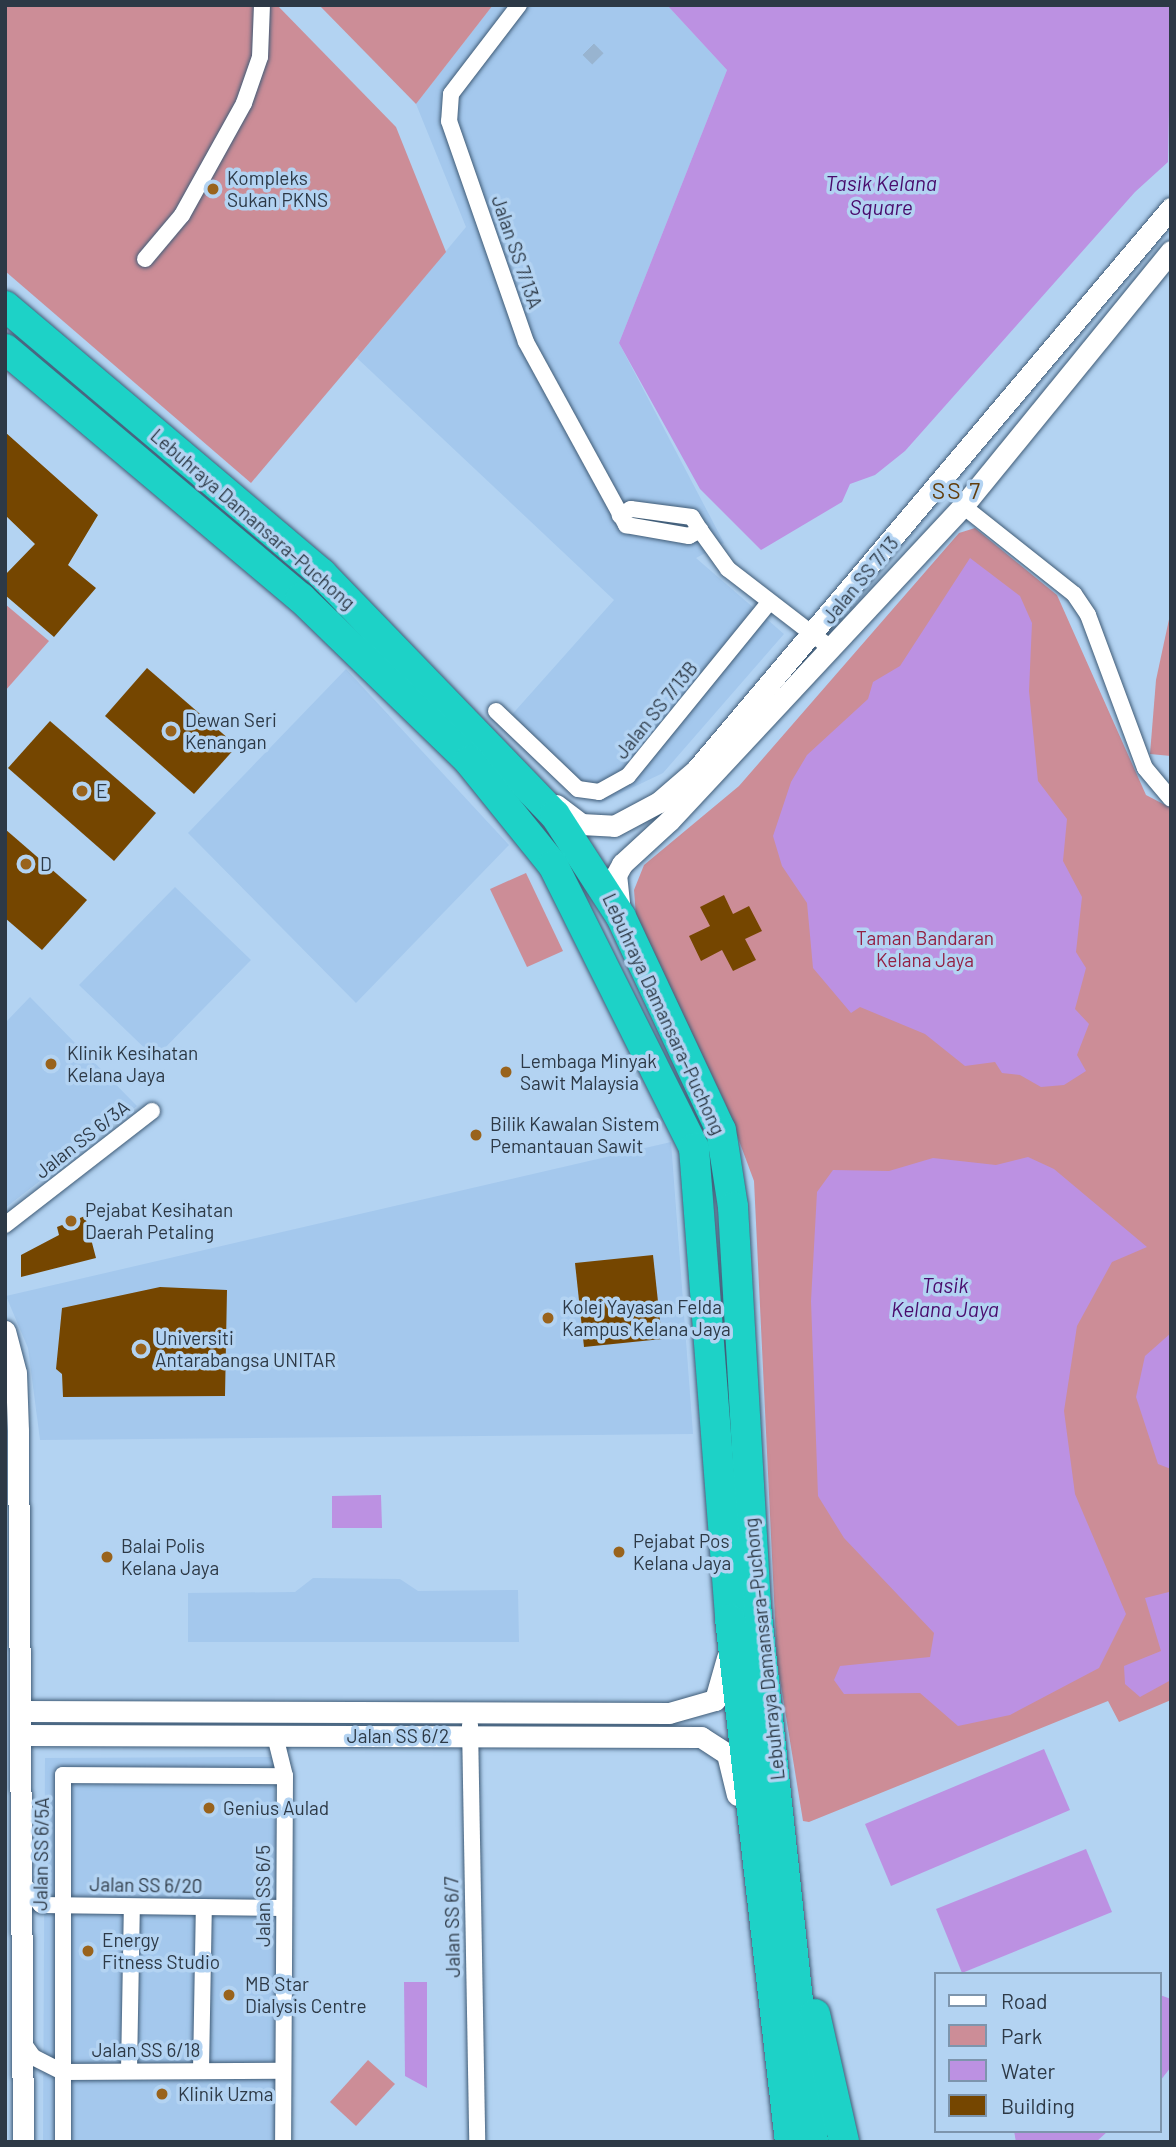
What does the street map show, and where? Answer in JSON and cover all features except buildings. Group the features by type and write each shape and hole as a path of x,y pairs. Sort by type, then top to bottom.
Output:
{"highway":[{"name":"Lebuhraya Damansara–Puchong","path":"5,306 322,574 505,760 579,847 621,917 722,1130 728,1165 756,1605 791,1911 813,2142"},
{"name":"Lebuhraya Damansara–Puchong","path":"5,349 301,598 469,761 553,865 696,1157 730,1619 790,2142"},
{"path":"730,1619 727,1658 737,1795 774,2142"},
{"path":"791,1911 844,2142"},
{"path":"801,2015 820,2142"}],"street":[{"path":"145,260 182,215 244,103 260,57 262,5"},
{"name":"Jalan SS 7/13A","path":"519,5 452,94 449,121 526,342 620,514 631,509 692,517 728,569 811,638 832,649"},
{"name":"Jalan SS 7/13","path":"505,760 581,824 623,823 696,770 811,638 1171,208"},
{"name":"Jalan SS 7/13","path":"621,917 616,875 622,864 832,649 962,506 1171,251"},
{"path":"962,506 1074,594 1088,615 1145,768 1171,799"},
{"name":"Jalan SS 7/13B","path":"496,711 578,789 599,792 628,776 768,604"},
{"name":"Jalan SS 6/3A","path":"5,1225 152,1111"},
{"path":"5,1331 18,1401 23,2142"},
{"name":"Jalan SS 6/2","path":"20,1711 692,1710 715,1700 727,1658"},
{"name":"Jalan SS 6/7","path":"470,1712 477,2142"},
{"name":"Jalan SS 6/2","path":"20,1735 701,1737 727,1754 737,1795"},
{"name":"Jalan SS 6/5","path":"275,1736 285,1776 283,2142"},
{"name":"Jalan SS 6/5A","path":"63,2142 62,1775 285,1776"},
{"name":"Jalan SS 6/20","path":"21,1881 41,1905 283,1908"},
{"path":"129,2071 132,1906"},
{"path":"201,2071 204,1907"},
{"name":"Jalan SS 6/18","path":"22,2041 33,2057 63,2072 283,2071"}],"shaded area":[{"path":"493,5 667,5 727,70 619,343 724,543 696,558 784,634 663,773 600,803 508,719 614,600 357,358 466,227 416,104"},
{"path":"346,669 509,845 356,1003 188,833"},
{"path":"175,887 251,960 155,1058 79,985"},
{"name":"Klinik Kesihatan Kelana Jaya","path":"30,997 137,1106 5,1208 5,1023"},
{"path":"671,1142 693,1434 40,1440 28,1348 6,1296"},
{"path":"313,1578 400,1579 418,1591 518,1590 519,1642 188,1642 188,1593 295,1592"},
{"path":"275,1757 278,2142 43,2142 45,1758"}],"green space":[{"name":"Kompleks Sukan PKNS","path":"5,5 277,5 396,127 446,252 251,483 5,271"},
{"path":"319,5 493,5 416,104"},
{"name":"Taman Bandaran Kelana Jaya","path":"975,528 1057,595 1146,795 1171,808 1171,1700 1119,1722 1108,1701 809,1822 803,1821 777,1661 754,1181 725,1103 636,916 634,890 644,865 739,786 959,533"},
{"path":"5,604 49,641 5,691"},
{"path":"1171,610 1171,756 1150,754 1156,680"},
{"path":"526,873 563,951 527,967 490,889"},
{"path":"368,2060 395,2084 356,2126 330,2102"}],"water":[{"name":"Tasik Kelana Square","path":"667,5 1171,5 1168,162 1135,192 905,451 875,475 850,484 842,502 761,550 700,489 619,343 727,70"},
{"path":"970,558 1020,596 1032,623 1029,691 1038,781 1067,819 1063,861 1082,897 1076,952 1086,968 1075,1009 1089,1024 1077,1055 1086,1071 1064,1085 1041,1087 1020,1075 1002,1073 995,1062 965,1066 925,1034 860,1007 851,1013 813,968 807,903 782,866 773,836 791,782 807,755 868,699 873,682 900,666"},
{"name":"Tasik Kelana Jaya","path":"1028,1157 1054,1169 1147,1247 1112,1262 1077,1326 1064,1411 1075,1494 1126,1614 1099,1668 1010,1715 958,1726 920,1693 844,1694 834,1680 840,1666 930,1657 934,1633 844,1538 818,1496 811,1301 817,1192 833,1170 889,1171 933,1158 996,1165"},
{"path":"1171,1333 1171,1469 1158,1464 1136,1397 1145,1356"},
{"path":"381,1495 382,1528 332,1528 332,1496"},
{"path":"1169,1592 1171,1680 1140,1697 1125,1684 1124,1666 1161,1651 1145,1598"},
{"path":"1044,1749 1070,1810 891,1886 865,1824"},
{"path":"1086,1849 1112,1912 962,1972 936,1909"},
{"path":"404,1982 427,1982 427,2088 405,2076"},
{"path":"1162,1996 1171,1999 1171,2067 1162,2078"},
{"path":"1014,2133 1106,2133 1096,2142 1016,2142"}],"tunnel":[{"path":"588,49 598,59"}],"place":[{"name":"Kompleks Sukan PKNS","path":"213,189"},
{"name":"Dewan Seri Kenangan","path":"171,731"},
{"name":"E","path":"82,791"},
{"name":"D","path":"26,864"},
{"name":"Klinik Kesihatan Kelana Jaya","path":"51,1064"},
{"name":"Lembaga Minyak Sawit Malaysia","path":"506,1072"},
{"name":"Bilik Kawalan Sistem Pemantauan Sawit","path":"476,1135"},
{"name":"Pejabat Kesihatan Daerah Petaling","path":"71,1221"},
{"name":"Kolej Yayasan Felda Kampus Kelana Jaya","path":"548,1318"},
{"name":"Universiti Antarabangsa UNITAR","path":"141,1349"},
{"name":"Pejabat Pos Kelana Jaya","path":"619,1552"},
{"name":"Balai Polis Kelana Jaya","path":"107,1557"},
{"name":"Genius Aulad","path":"209,1808"},
{"name":"Energy Fitness Studio","path":"88,1951"},
{"name":"MB Star Dialysis Centre","path":"229,1995"},
{"name":"Klinik Uzma","path":"162,2094"}],"district":[{"name":"SS 7","path":"957,490"}]}
